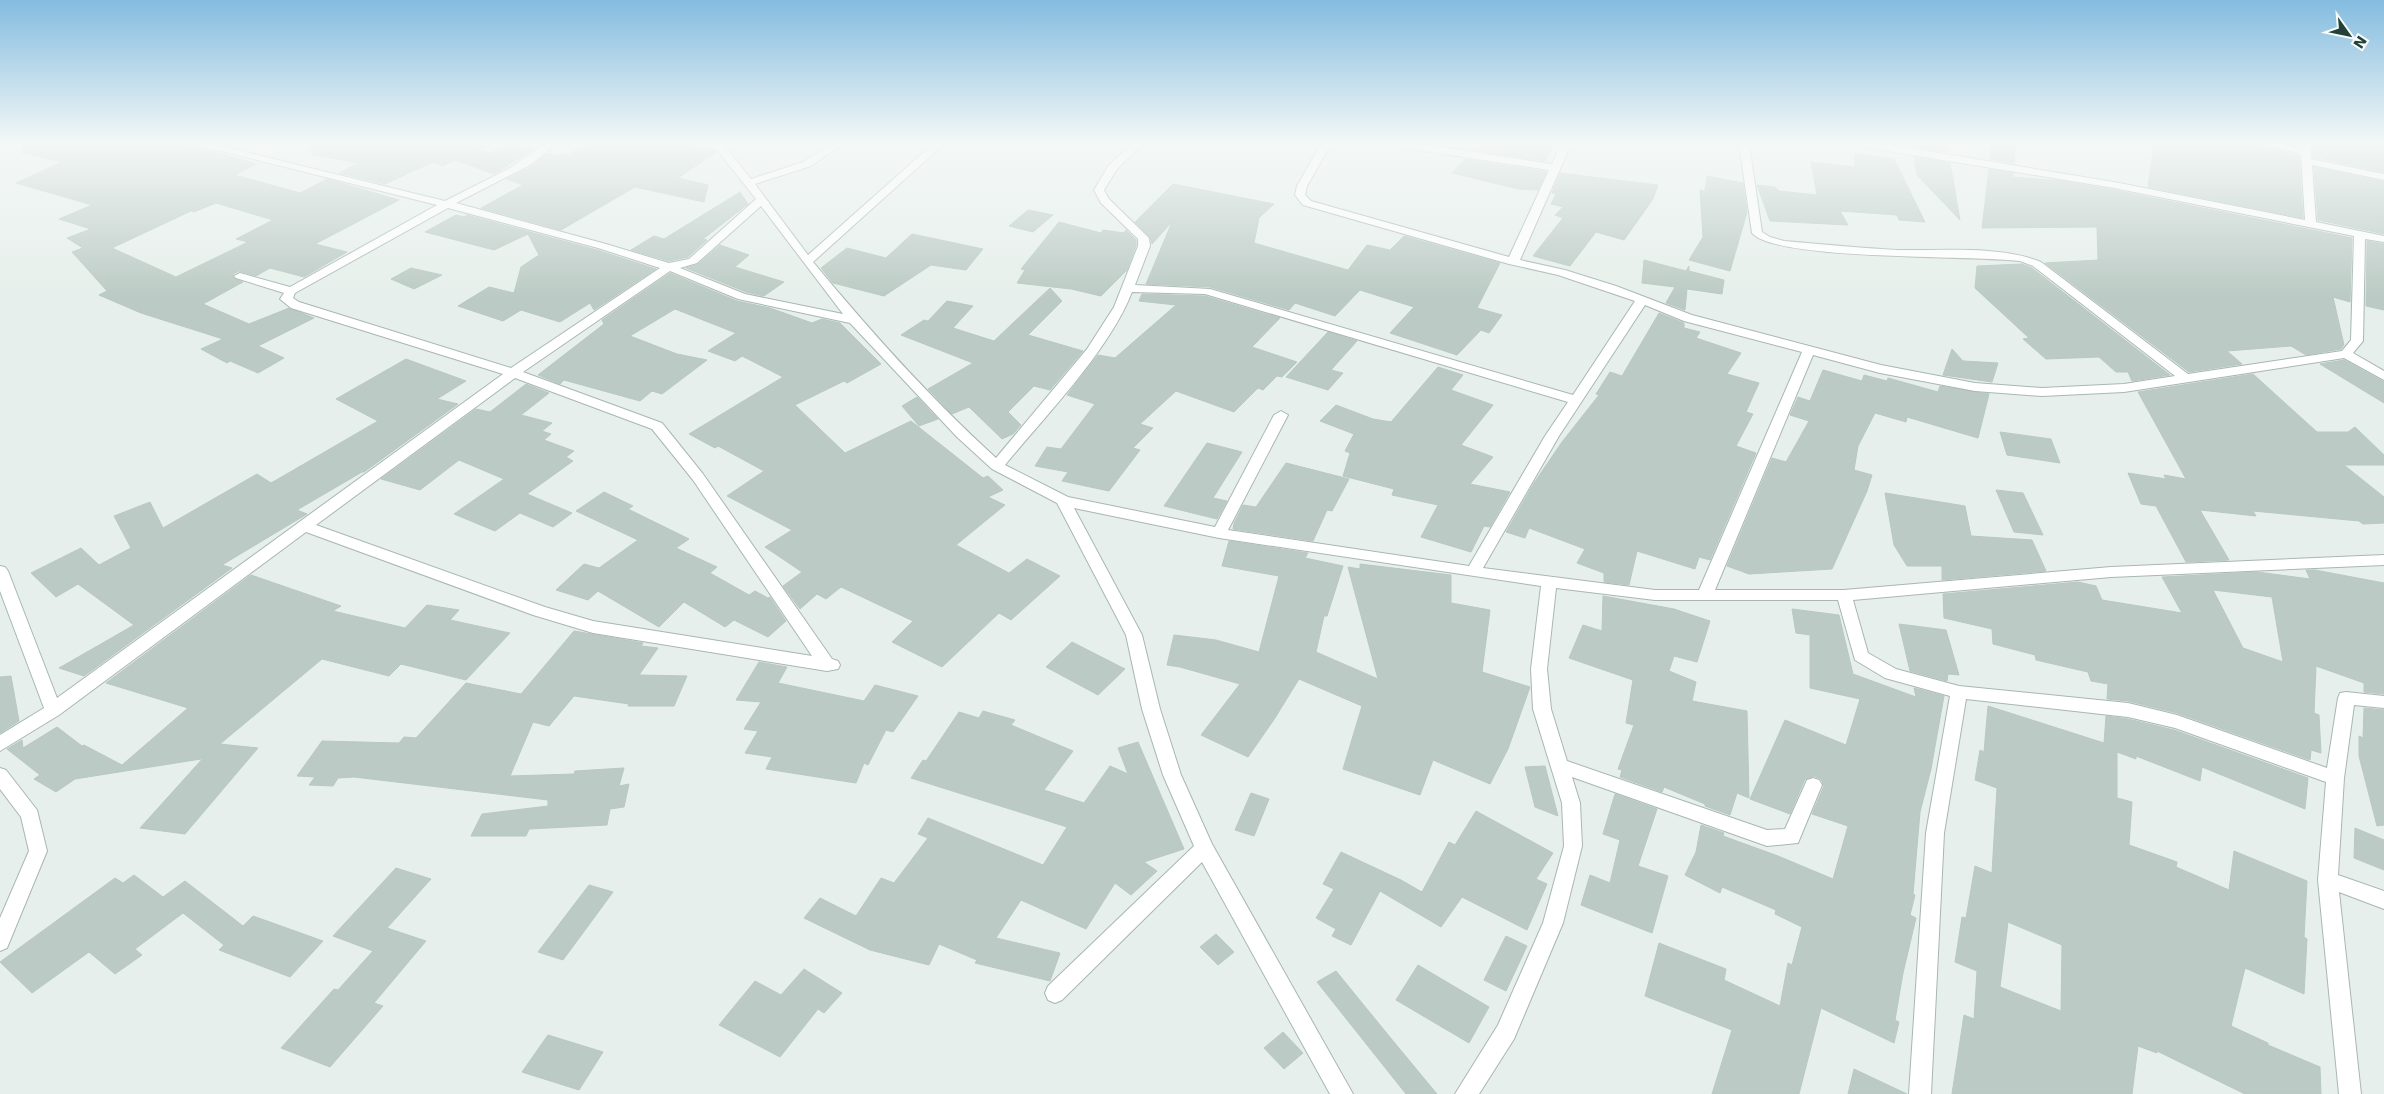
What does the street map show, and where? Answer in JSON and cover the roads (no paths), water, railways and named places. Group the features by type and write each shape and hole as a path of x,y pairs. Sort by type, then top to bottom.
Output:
{"street":[{"path":"409,195 602,246 669,267 742,297 854,320"},
{"path":"304,526 539,611 593,627 832,665 698,477 657,426 513,373 295,305 286,299 292,291 349,261 464,195"},
{"path":"758,195 807,262 854,320 962,434 997,466 1063,500 1092,508 1220,533 1473,572 1654,595 1844,595 2111,572 2384,560"},
{"path":"807,262 882,195"},
{"path":"997,466 1092,351 1120,307 1128,288 1144,246 1143,238 1105,202 1102,195"},
{"path":"1300,195 1307,203 1513,262 1561,272 1612,288 1688,318 1880,369 1975,387 2051,392 2124,388 2346,354 2384,376"},
{"path":"1513,262 1544,195"},
{"path":"1752,195 1758,233 1766,239 1783,244 1895,253 2007,256 2022,258 2037,264 2185,378"},
{"path":"2165,195 2384,239"},
{"path":"2309,195 2311,224"},
{"path":"0,744 53,710 513,373 669,267 693,261 761,200"},
{"path":"2346,354 2356,342 2360,234"},
{"path":"240,276 292,291"},
{"path":"1128,288 1206,291 1576,400"},
{"path":"1473,572 1552,436 1642,300"},
{"path":"1705,594 1809,350"},
{"path":"1220,533 1281,415"},
{"path":"1063,500 1134,635 1151,709 1172,775 1204,848 1342,1094"},
{"path":"0,571 53,710"},
{"path":"1466,1094 1506,1032 1553,923 1573,846 1571,803 1542,709 1539,669 1549,581"},
{"path":"1844,595 1861,656 1891,674 1959,692 2128,710 2177,722 2335,778"},
{"path":"1920,1094 1935,833 1959,692"},
{"path":"2350,1094 2328,880 2335,778 2346,698 2384,702"},
{"path":"1560,766 1767,838 1791,837 1813,785"},
{"path":"0,775 30,814 38,851 0,942"},
{"path":"1054,993 1204,848"},
{"path":"2328,880 2384,900"}]}
